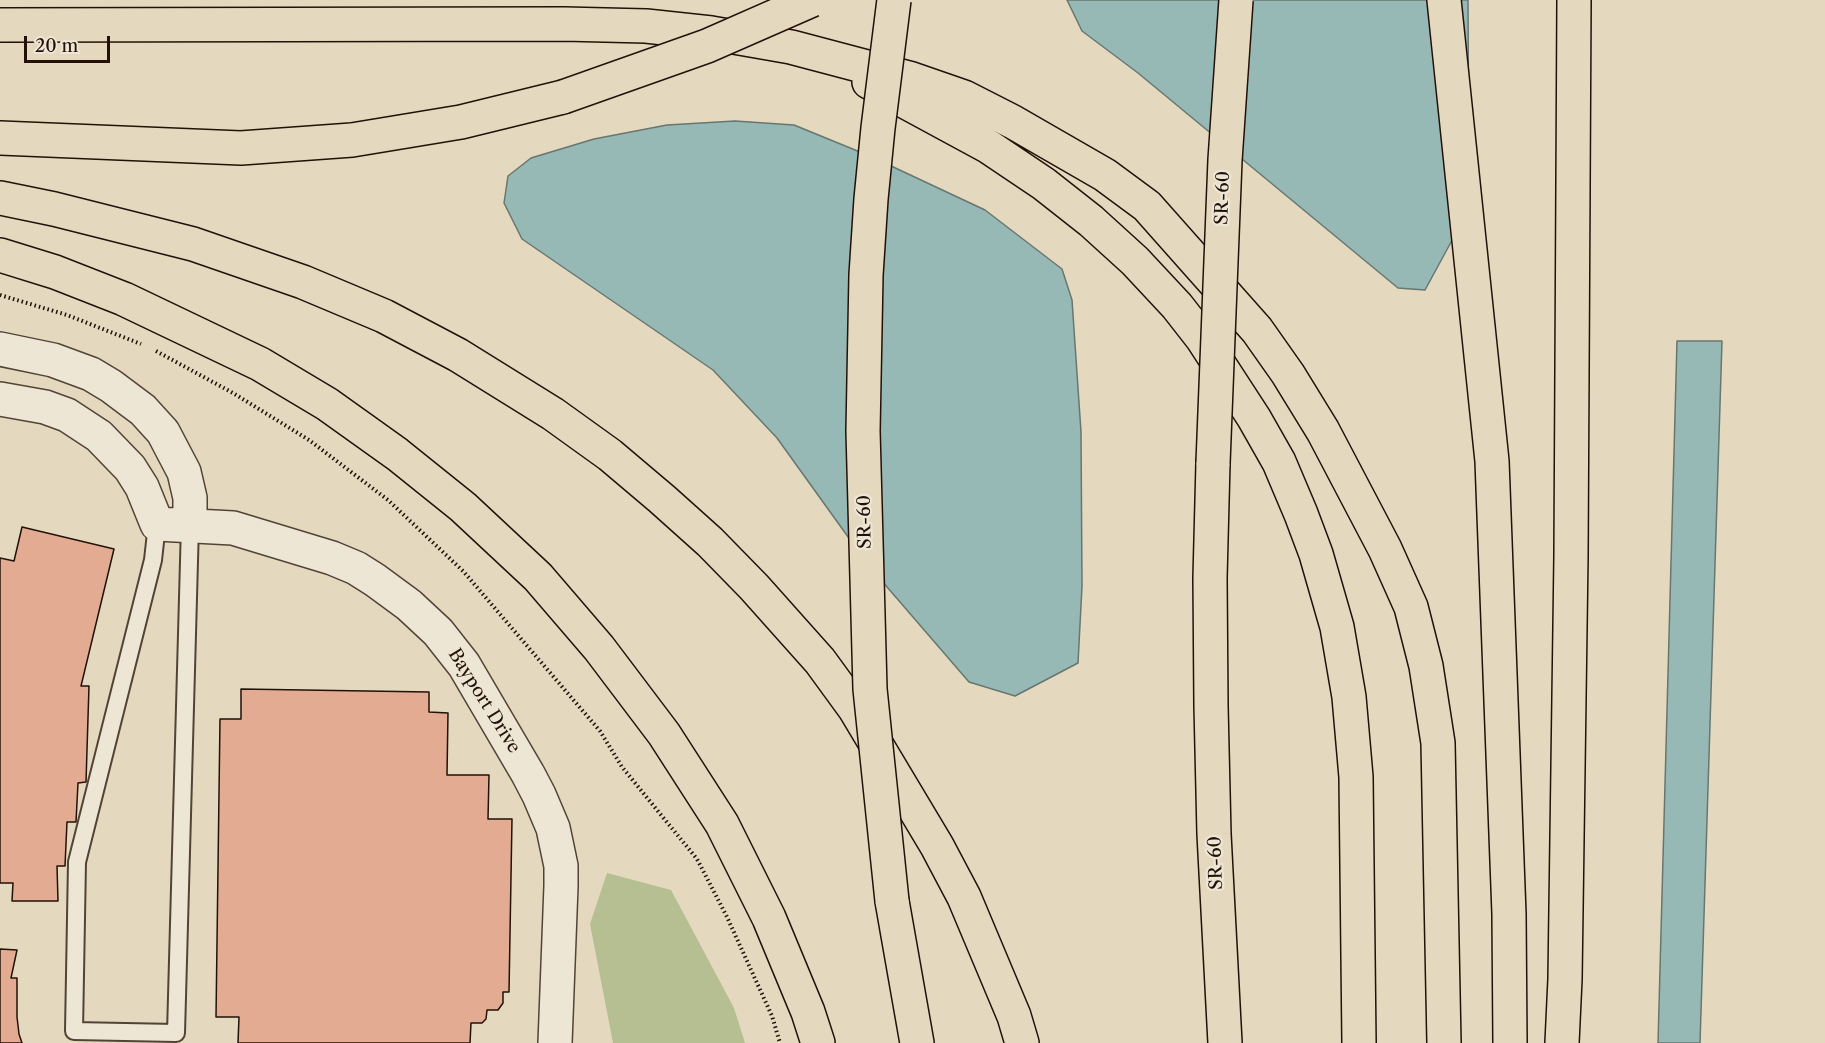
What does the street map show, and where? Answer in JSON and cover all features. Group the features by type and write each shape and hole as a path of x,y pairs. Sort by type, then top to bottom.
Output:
{"highway":[{"path":"0,138 241,148 352,140 461,122 563,97 707,46 812,0"},
{"name":"SR-60","path":"894,0 871,199 865,285 863,419 870,689 892,901 917,1043"},
{"name":"SR-60","path":"1225,1043 1211,706 1210,578 1225,160 1236,0"},
{"path":"1444,0 1492,461 1509,914 1510,1043"},
{"path":"1562,1043 1572,544 1574,0"},
{"path":"0,25 564,24 646,26 711,33 791,47 912,79 964,97 1033,132 1106,175 1147,206 1257,330 1288,374 1323,431 1385,549 1411,607 1426,666 1438,743 1444,1043"},
{"path":"791,47 845,69 989,147 1044,184 1083,215 1135,261 1177,306 1202,338 1254,418 1279,462 1301,514 1328,593 1344,662 1356,777 1359,1043"},
{"path":"0,198 54,209 192,244 303,282 384,316 506,383 553,414 627,470 710,542 754,587 820,661 855,709 937,846 964,897 1010,1006 1022,1043"},
{"path":"0,255 55,272 124,299 260,364 327,404 397,454 464,507 530,570 607,658 664,734 722,824 769,918 808,1012 818,1043"}],"street":[{"path":"0,349 53,360 91,374 143,410 163,432 184,472 190,498 190,525"},
{"path":"0,399 45,407 67,415 99,436 130,468 142,487 157,524"},
{"name":"Bayport Drive","path":"157,524 233,528 332,558 356,568 423,617 464,665 534,784 553,828 561,866 555,1043"}],"lane":[{"path":"157,524 153,560 77,862 74,1031 176,1033 190,525"}],"green space":[{"path":"607,873 671,890 734,1008 745,1043 613,1043 590,924"}],"water":[{"path":"1067,0 1468,0 1469,209 1425,290 1398,288 1138,73 1082,31"},
{"path":"735,121 794,125 860,152 851,541 777,438 713,370 522,239 504,203 508,176 531,158 594,139 667,125"},
{"path":"889,165 985,210 1062,269 1072,300 1081,432 1082,586 1078,663 1015,696 969,682 881,580 878,350"},
{"path":"1677,341 1722,341 1700,1043 1658,1043"}],"building":[{"path":"22,527 114,549 81,686 89,686 86,782 78,783 76,822 67,822 65,866 57,866 58,901 12,901 13,883 0,883 0,558 14,561"},
{"path":"241,689 429,692 429,712 448,713 447,775 489,775 488,819 512,819 509,992 503,992 503,1003 498,1010 487,1010 486,1019 482,1023 471,1023 470,1043 238,1043 239,1017 216,1017 220,719 241,719"},
{"path":"0,949 17,950 11,978 17,978 17,1017 22,1043 0,1043"}]}
